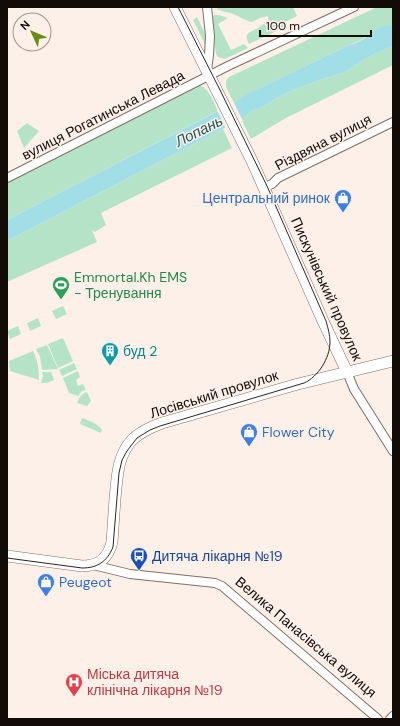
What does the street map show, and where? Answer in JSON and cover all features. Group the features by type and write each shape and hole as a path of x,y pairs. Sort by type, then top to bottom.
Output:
{"street":[{"name":"Пискунівський провулок","path":"175,7 209,72 265,187 354,389 393,451"},
{"path":"207,7 210,36 209,72"},
{"name":"вулиця Рогатинська Левада","path":"7,178 209,72 228,66 354,7"},
{"name":"Різдвяна вулиця","path":"265,187 272,184 278,178 393,122"},
{"name":"Лосівський провулок","path":"106,564 112,542 117,473 121,457 130,442 136,436 162,423 298,384 393,361"},
{"path":"7,556 78,565 106,564"},
{"name":"Велика Панасівська вулиця","path":"106,564 130,574 215,583 222,586 378,719"},
{"path":"390,719 393,716"}],"green space":[{"path":"217,7 293,7 297,16 285,22 287,26 249,44 247,35 266,22 268,20 268,16 252,22 219,10"},
{"path":"377,7 393,7 393,24 377,30 358,41 270,83 234,103 226,87 226,81 229,77"},
{"path":"214,15 228,18 218,24 231,50 244,44 248,48 225,59 218,57 216,54 213,36 212,18"},
{"path":"197,17 206,36 206,46 193,20"},
{"path":"393,46 393,65 284,119 251,139 241,119 251,111 265,106 273,100 298,88 343,73 368,57"},
{"path":"197,85 201,86 207,91 218,111 7,220 7,182"},
{"path":"27,123 39,131 24,148 17,131"},
{"path":"223,129 232,148 101,213 106,225 95,232 92,230 97,242 7,282 7,241"},
{"path":"63,306 67,314 56,319 52,311"},
{"path":"38,318 41,326 30,331 27,323"},
{"path":"18,326 21,334 10,339 7,331"},
{"path":"63,338 73,361 58,368 48,344"},
{"path":"47,345 58,369 42,370 40,357 36,349"},
{"path":"33,351 38,365 39,380 10,371 9,361"},
{"path":"74,363 77,369 62,376 59,370"},
{"path":"78,371 80,377 76,380 78,386 83,384 86,390 82,391 78,396 69,393 63,378"},
{"path":"42,372 51,372 54,380 41,383 43,376"},
{"path":"87,392 91,401 87,406 77,403 80,396"},
{"path":"82,418 93,422 102,430 101,433 80,424"}],"water":[{"name":"Лопань","path":"393,24 393,46 368,57 343,73 298,88 273,100 265,106 251,111 242,119 7,241 7,220 234,103 244,96 356,43 381,27"}],"pier":[{"path":"233,101 243,121 226,129 217,110"}],"tram line":[{"path":"7,558 82,568 92,567 101,563 108,557 113,547 119,473 122,460 137,438 160,426 304,383 318,372 328,354 330,339 326,321 267,186 178,7"}],"place":[{"name":"Центральний ринок","path":"343,213"},
{"name":"Emmortal.Kh EMS - Тренування","path":"61,300"},
{"name":"буд 2","path":"110,366"},
{"name":"Flower City","path":"249,447"},
{"name":"Дитяча лікарня №19","path":"139,571"},
{"name":"Peugeot","path":"46,597"},
{"name":"Міська дитяча клінічна лікарня №19","path":"74,697"}]}
